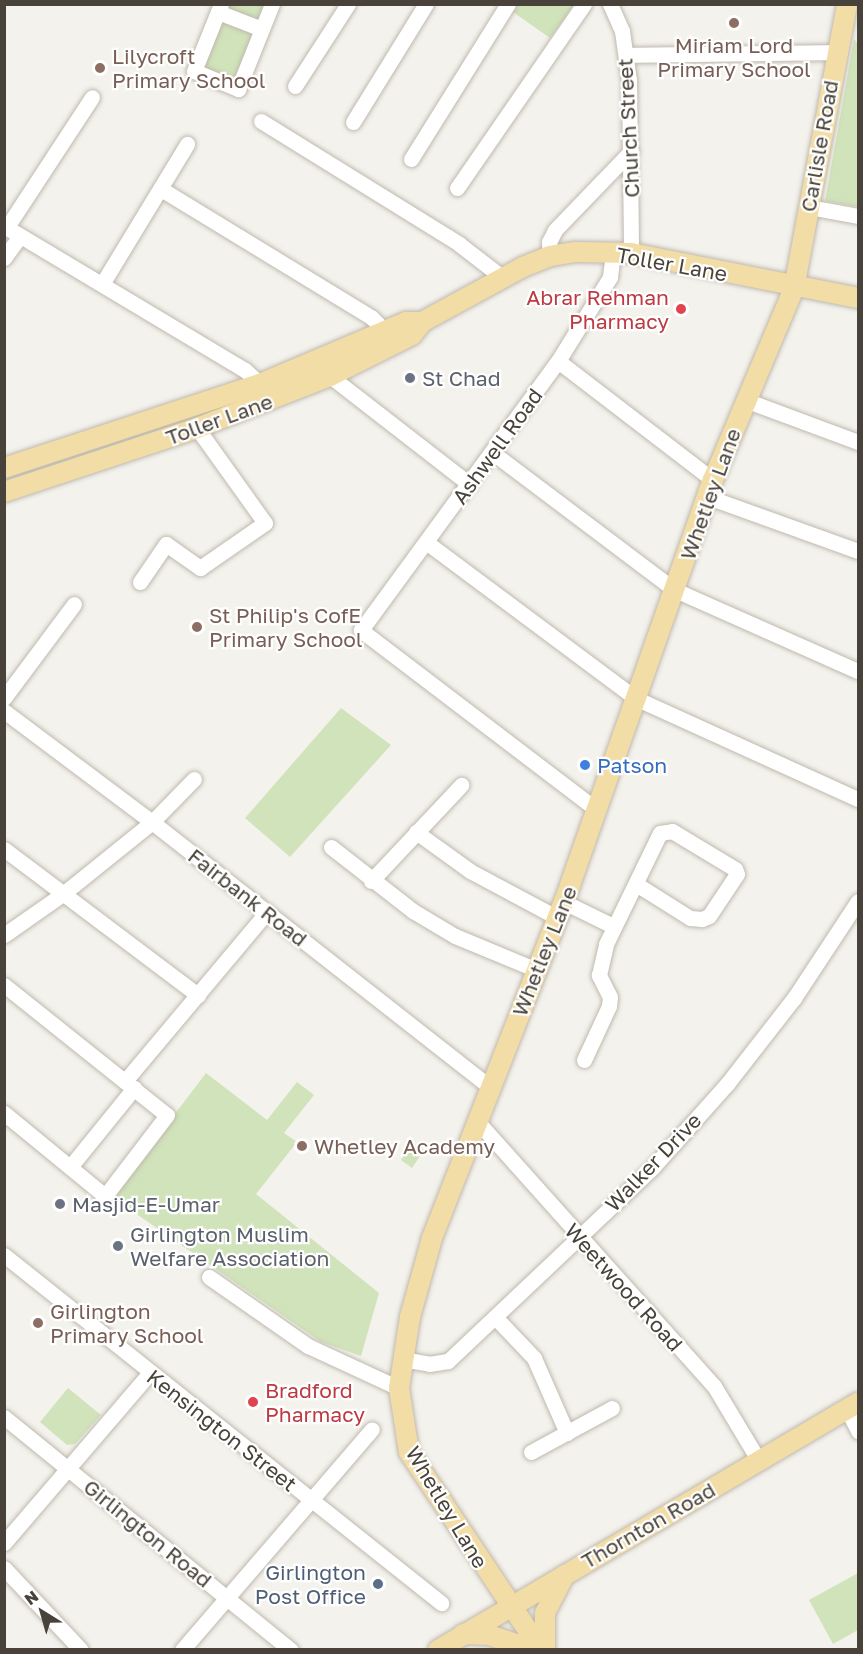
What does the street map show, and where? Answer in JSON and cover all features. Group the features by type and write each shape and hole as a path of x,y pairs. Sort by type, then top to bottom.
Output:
{"main road":[{"name":"Carlisle Road","path":"794,288 836,52 847,4"},
{"name":"Toller Lane","path":"4,492 197,428 273,399 326,369 390,338 412,335 422,322 503,278 550,256 622,253 794,288 858,298"},
{"name":"Whetley Lane","path":"543,1650 509,1604 409,1452 399,1388 402,1359 432,1238 489,1086 561,910 711,489 745,400 794,288"},
{"name":"Toller Lane","path":"4,468 260,384 326,369"},
{"path":"260,384 273,399"},
{"name":"Thornton Road","path":"438,1650 509,1604 853,1406"},
{"path":"543,1650 544,1613 567,1571"},
{"path":"463,1634 489,1635 534,1650"}],"street":[{"path":"262,29 220,8 194,71 238,89 262,29 272,4"},
{"path":"295,86 348,4"},
{"path":"353,122 426,4"},
{"path":"411,159 508,4"},
{"path":"458,188 584,4"},
{"name":"Church Street","path":"610,4 622,31 626,55 631,151 622,253"},
{"path":"626,55 836,52"},
{"path":"92,97 5,227 245,370 260,384"},
{"path":"261,121 459,244 503,278"},
{"path":"102,284 187,144"},
{"path":"550,256 549,242 555,230 631,151"},
{"path":"161,189 372,318 390,338"},
{"path":"808,207 858,216"},
{"path":"4,258 20,236"},
{"name":"Ashwell Road","path":"597,810 361,630 493,453 558,361 610,277 622,253"},
{"path":"558,361 711,489 858,551"},
{"path":"326,369 469,484"},
{"path":"745,400 858,442"},
{"path":"140,582 166,544 200,568 265,523 197,428"},
{"path":"493,453 675,590 858,671"},
{"path":"426,542 635,698 858,799"},
{"path":"4,698 74,604"},
{"name":"Fairbank Road","path":"4,711 152,822 489,1086"},
{"path":"4,935 64,893 152,822 194,779"},
{"path":"370,881 461,785"},
{"path":"584,1060 609,1006 610,997 599,975 613,926 660,834 672,831 735,868 737,874 709,916 702,919 690,918 636,884"},
{"path":"416,832 470,871 561,910 613,926"},
{"path":"331,847 370,881 455,936 537,970"},
{"path":"4,849 198,995"},
{"name":"Walker Drive","path":"402,1359 429,1364 448,1361 653,1167 727,1084 794,998 858,901"},
{"path":"70,1167 198,995 267,912"},
{"path":"4,985 167,1115 105,1196 4,1113"},
{"name":"Weetwood Road","path":"477,1121 714,1386 759,1461"},
{"name":"Kensington Street","path":"4,1255 149,1374 441,1603"},
{"path":"209,1277 308,1346 399,1388"},
{"path":"495,1317 534,1358 567,1433"},
{"path":"4,1543 67,1466 149,1374"},
{"path":"853,1406 858,1431"},
{"path":"531,1452 612,1408"},
{"name":"Girlington Road","path":"4,1417 291,1650"},
{"path":"182,1650 313,1501 372,1429"},
{"path":"4,1568 81,1650"}],"green space":[{"path":"221,5 272,5 238,89 194,71"},
{"path":"518,5 574,5 550,38 513,12"},
{"path":"854,39 858,44 858,207 825,201"},
{"path":"341,708 391,745 290,857 245,818"},
{"path":"206,1073 267,1120 297,1082 314,1095 284,1133 297,1142 256,1194 379,1293 361,1356 321,1342 112,1197"},
{"path":"413,1143 424,1150 412,1168 401,1160"},
{"path":"68,1388 101,1415 75,1444 67,1445 40,1422"},
{"path":"858,1573 858,1630 833,1644 809,1600"}],"place":[{"name":"Miriam Lord Primary School","path":"734,23"},
{"name":"Lilycroft Primary School","path":"100,68"},
{"name":"Abrar Rehman Pharmacy","path":"681,309"},
{"name":"St Chad","path":"410,378"},
{"name":"St Philip's CofE Primary School","path":"197,627"},
{"name":"Patson","path":"585,765"},
{"name":"Whetley Academy","path":"302,1146"},
{"name":"Masjid-E-Umar","path":"60,1204"},
{"name":"Girlington Muslim Welfare Association","path":"118,1246"},
{"name":"Girlington Primary School","path":"38,1323"},
{"name":"Bradford Pharmacy","path":"253,1402"},
{"name":"Girlington Post Office","path":"378,1584"}]}
